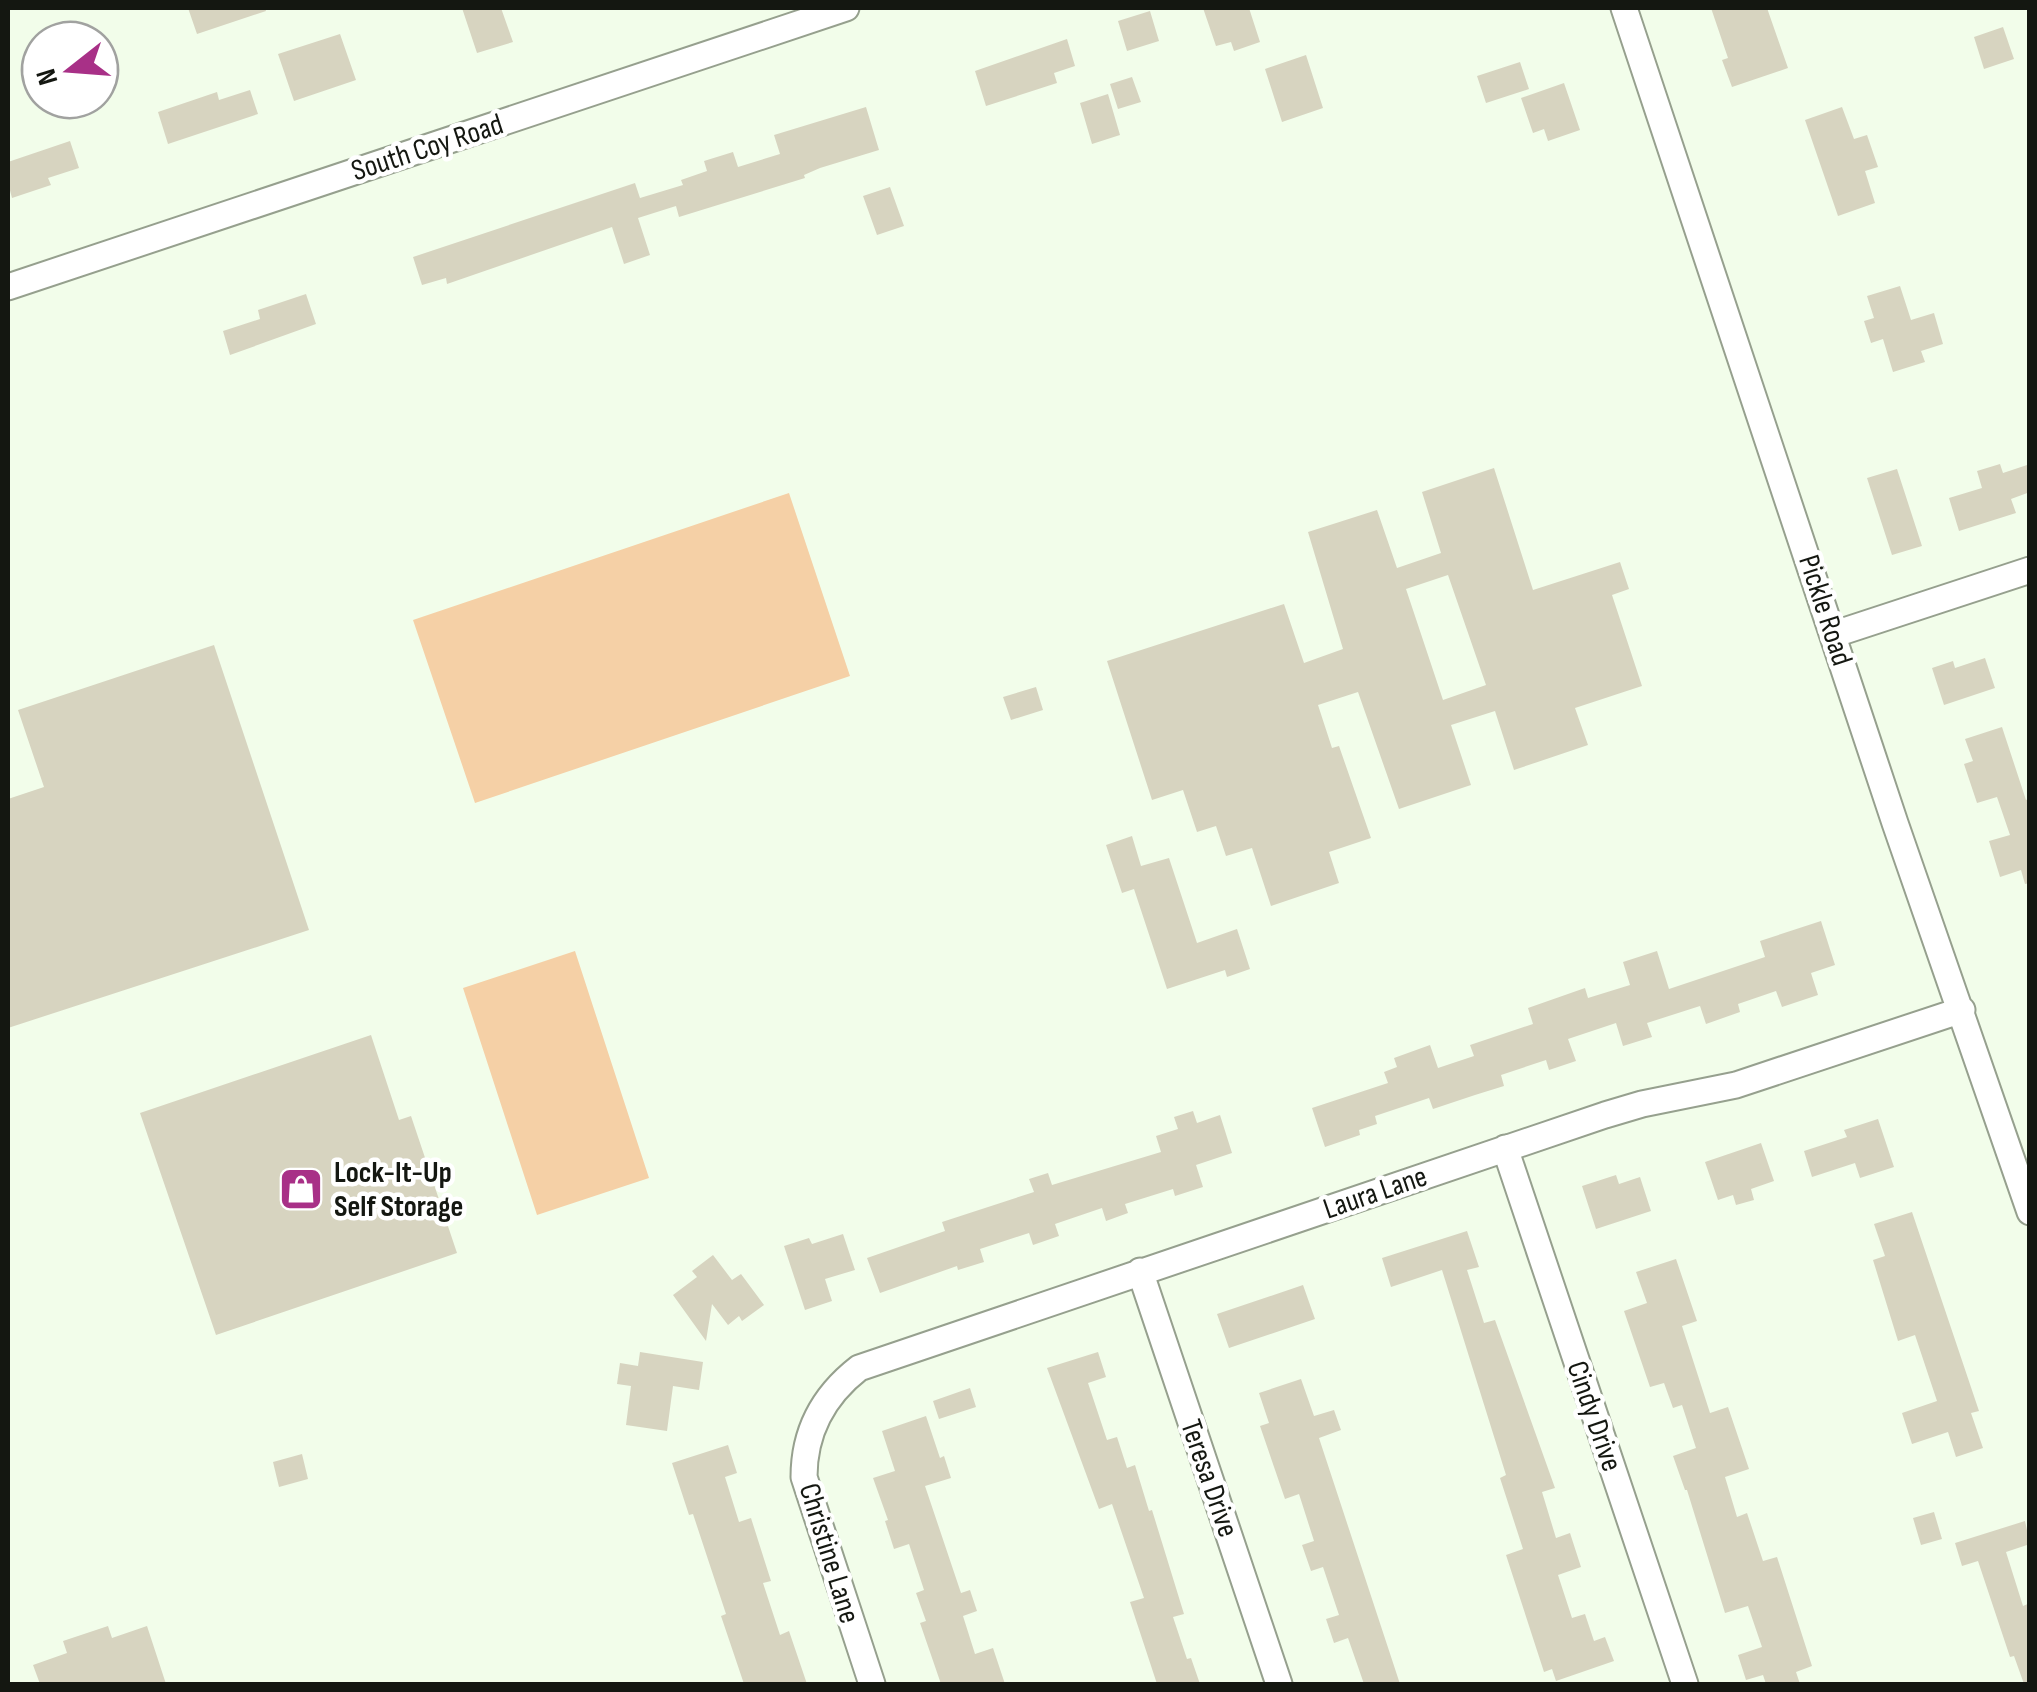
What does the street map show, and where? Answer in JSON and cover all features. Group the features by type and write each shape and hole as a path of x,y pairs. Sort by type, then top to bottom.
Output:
{"street":[{"name":"South Coy Road","path":"8,288 846,8"},
{"name":"Pickle Road","path":"1624,8 2030,1212"},
{"path":"1835,634 2030,570"},
{"name":"Laura Lane","path":"815,1420 833,1391 859,1368 1505,1148 1642,1104 1736,1085 1962,1010"},
{"name":"Cindy Drive","path":"1505,1148 1686,1684"},
{"name":"Teresa Drive","path":"1140,1272 1279,1684"},
{"name":"Christine Lane","path":"815,1420 804,1455 809,1501 872,1684"}],"shaded area":[{"path":"789,493 850,676 475,803 413,620"},
{"path":"575,951 649,1178 537,1215 463,988"}],"building":[{"path":"188,8 265,8 266,11 197,34"},
{"path":"462,8 501,8 513,42 477,53"},
{"path":"1203,8 1249,8 1260,42 1234,51 1231,42 1216,46"},
{"path":"1711,8 1767,8 1788,68 1732,87 1722,60 1728,58"},
{"path":"1150,11 1159,41 1127,51 1118,21"},
{"path":"2003,27 2014,59 1984,69 1974,37"},
{"path":"340,34 356,80 294,101 278,54"},
{"path":"1067,39 1075,66 1054,73 1057,83 986,106 975,71"},
{"path":"1306,55 1323,108 1282,122 1265,69"},
{"path":"1520,62 1529,89 1486,103 1477,76"},
{"path":"1132,77 1141,102 1118,109 1110,84"},
{"path":"1564,83 1580,130 1548,141 1544,129 1533,133 1521,98"},
{"path":"250,90 258,114 168,144 158,112 217,92 219,100"},
{"path":"1108,94 1120,135 1092,144 1080,103"},
{"path":"866,107 879,150 820,168 804,175 805,178 679,217 676,206 638,218 650,255 624,264 612,227 447,284 446,278 422,285 413,257 635,183 640,198 683,185 681,180 707,171 704,161 733,152 738,167 780,154 774,135"},
{"path":"1842,107 1854,139 1867,135 1878,167 1865,171 1875,203 1838,216 1805,120"},
{"path":"70,141 79,168 48,178 51,185 12,198 8,162"},
{"path":"890,187 904,226 877,235 863,196"},
{"path":"1900,286 1911,320 1934,313 1943,344 1921,351 1925,362 1893,372 1883,339 1871,343 1864,321 1874,318 1867,296"},
{"path":"306,294 316,324 230,355 223,331 260,319 258,310"},
{"path":"2000,464 2003,473 2030,464 2030,492 2011,499 2016,513 1959,531 1949,498 1982,488 1977,471"},
{"path":"1494,468 1533,590 1620,562 1629,589 1612,595 1642,686 1575,708 1588,745 1514,770 1495,711 1451,725 1471,785 1399,809 1358,692 1318,705 1332,748 1339,746 1371,838 1329,852 1339,883 1271,906 1252,848 1226,856 1216,826 1197,832 1183,790 1152,800 1107,661 1284,604 1304,663 1343,649 1308,532 1377,510 1397,568 1441,553 1422,492","holes":["1448,575 1486,685 1443,700 1406,589"]},
{"path":"1897,469 1922,546 1892,555 1867,478"},
{"path":"214,645 309,930 8,1028 8,799 44,787 18,710"},
{"path":"1985,658 1995,688 1944,705 1932,668 1953,661 1955,668"},
{"path":"1036,687 1043,710 1011,720 1003,697"},
{"path":"2002,727 2026,800 2030,798 2030,883 2025,884 2021,870 2000,877 1989,841 2010,835 1997,797 1977,803 1964,764 1973,761 1965,739"},
{"path":"1132,836 1141,866 1169,858 1197,943 1237,929 1250,969 1227,977 1225,970 1167,989 1134,889 1122,893 1106,845"},
{"path":"1821,921 1835,965 1811,973 1818,995 1782,1007 1776,991 1738,1004 1740,1012 1706,1024 1700,1006 1647,1023 1652,1037 1623,1046 1616,1023 1568,1039 1576,1061 1549,1070 1546,1060 1501,1075 1504,1086 1433,1109 1429,1098 1375,1116 1377,1124 1359,1130 1360,1135 1325,1147 1312,1108 1388,1083 1384,1072 1397,1067 1394,1058 1430,1045 1438,1068 1474,1056 1470,1045 1533,1024 1528,1008 1585,988 1588,998 1630,985 1623,962 1657,951 1669,989 1765,957 1760,941"},
{"path":"371,1035 399,1120 411,1116 457,1253 216,1335 140,1113"},
{"path":"1193,1111 1197,1123 1220,1115 1232,1153 1196,1165 1203,1187 1175,1196 1173,1189 1125,1204 1128,1213 1106,1221 1102,1208 1055,1224 1059,1236 1033,1245 1029,1233 980,1249 984,1262 958,1270 957,1266 880,1293 867,1258 945,1231 942,1222 1034,1192 1029,1179 1048,1173 1052,1185 1161,1152 1156,1136 1178,1129 1174,1117"},
{"path":"1878,1119 1894,1167 1860,1178 1855,1163 1812,1177 1804,1151 1847,1137 1844,1130"},
{"path":"1761,1143 1774,1181 1751,1189 1754,1200 1736,1205 1733,1195 1718,1200 1705,1162"},
{"path":"1616,1175 1619,1184 1640,1177 1651,1211 1596,1229 1582,1186"},
{"path":"1912,1212 1979,1411 1971,1413 1983,1448 1956,1457 1948,1432 1912,1444 1902,1413 1937,1401 1915,1335 1898,1341 1873,1260 1885,1256 1874,1224"},
{"path":"1467,1231 1479,1267 1467,1270 1484,1323 1495,1320 1555,1488 1542,1492 1556,1538 1570,1533 1581,1567 1558,1575 1572,1618 1585,1614 1594,1641 1605,1637 1614,1661 1556,1681 1552,1669 1544,1672 1506,1555 1523,1549 1500,1478 1506,1475 1442,1270 1391,1287 1382,1258"},
{"path":"843,1234 855,1270 825,1279 832,1301 805,1310 784,1246 809,1238 812,1244"},
{"path":"713,1255 732,1280 741,1274 764,1305 742,1321 739,1316 728,1325 712,1304 706,1341 673,1295 697,1277 692,1271"},
{"path":"1676,1259 1697,1321 1682,1326 1710,1413 1728,1407 1749,1469 1725,1477 1737,1517 1747,1513 1763,1561 1777,1557 1812,1666 1796,1672 1800,1684 1766,1684 1763,1675 1746,1680 1738,1655 1762,1647 1748,1606 1725,1613 1673,1456 1696,1448 1682,1405 1673,1408 1664,1383 1650,1387 1624,1311 1647,1303 1636,1272"},
{"path":"1303,1285 1315,1319 1229,1348 1217,1314"},
{"path":"640,1352 703,1362 699,1390 673,1386 667,1431 626,1425 631,1386 617,1384 620,1363 638,1366"},
{"path":"1098,1352 1106,1377 1088,1383 1107,1440 1117,1437 1127,1468 1135,1465 1149,1511 1152,1510 1184,1614 1173,1617 1200,1684 1157,1684 1130,1602 1144,1598 1112,1504 1099,1509 1047,1368"},
{"path":"1301,1379 1314,1416 1334,1410 1341,1430 1319,1438 1400,1684 1364,1684 1348,1638 1334,1643 1326,1619 1339,1615 1323,1567 1311,1571 1302,1545 1314,1541 1299,1494 1285,1499 1260,1426 1269,1423 1259,1393"},
{"path":"970,1388 976,1407 939,1419 933,1401"},
{"path":"926,1416 951,1478 925,1486 961,1593 970,1590 977,1611 963,1616 975,1654 993,1648 1005,1684 941,1684 920,1623 926,1621 916,1593 924,1590 909,1544 894,1549 885,1521 888,1520 873,1478 895,1471 882,1431"},
{"path":"728,1445 737,1473 725,1477 739,1522 751,1518 771,1581 763,1583 780,1635 789,1631 807,1684 744,1684 721,1616 726,1614 672,1463"},
{"path":"302,1454 308,1479 279,1487 273,1462"},
{"path":"1934,1512 1942,1539 1921,1545 1913,1518"},
{"path":"2025,1521 2030,1544 2006,1552 2023,1606 2030,1603 2030,1684 2024,1684 2014,1656 2010,1657 1978,1561 1962,1566 1955,1543"},
{"path":"108,1626 112,1638 147,1626 166,1684 40,1684 33,1665 67,1653 63,1641"}],"place":[{"name":"Lock-It-Up Self Storage","path":"301,1189"}]}
